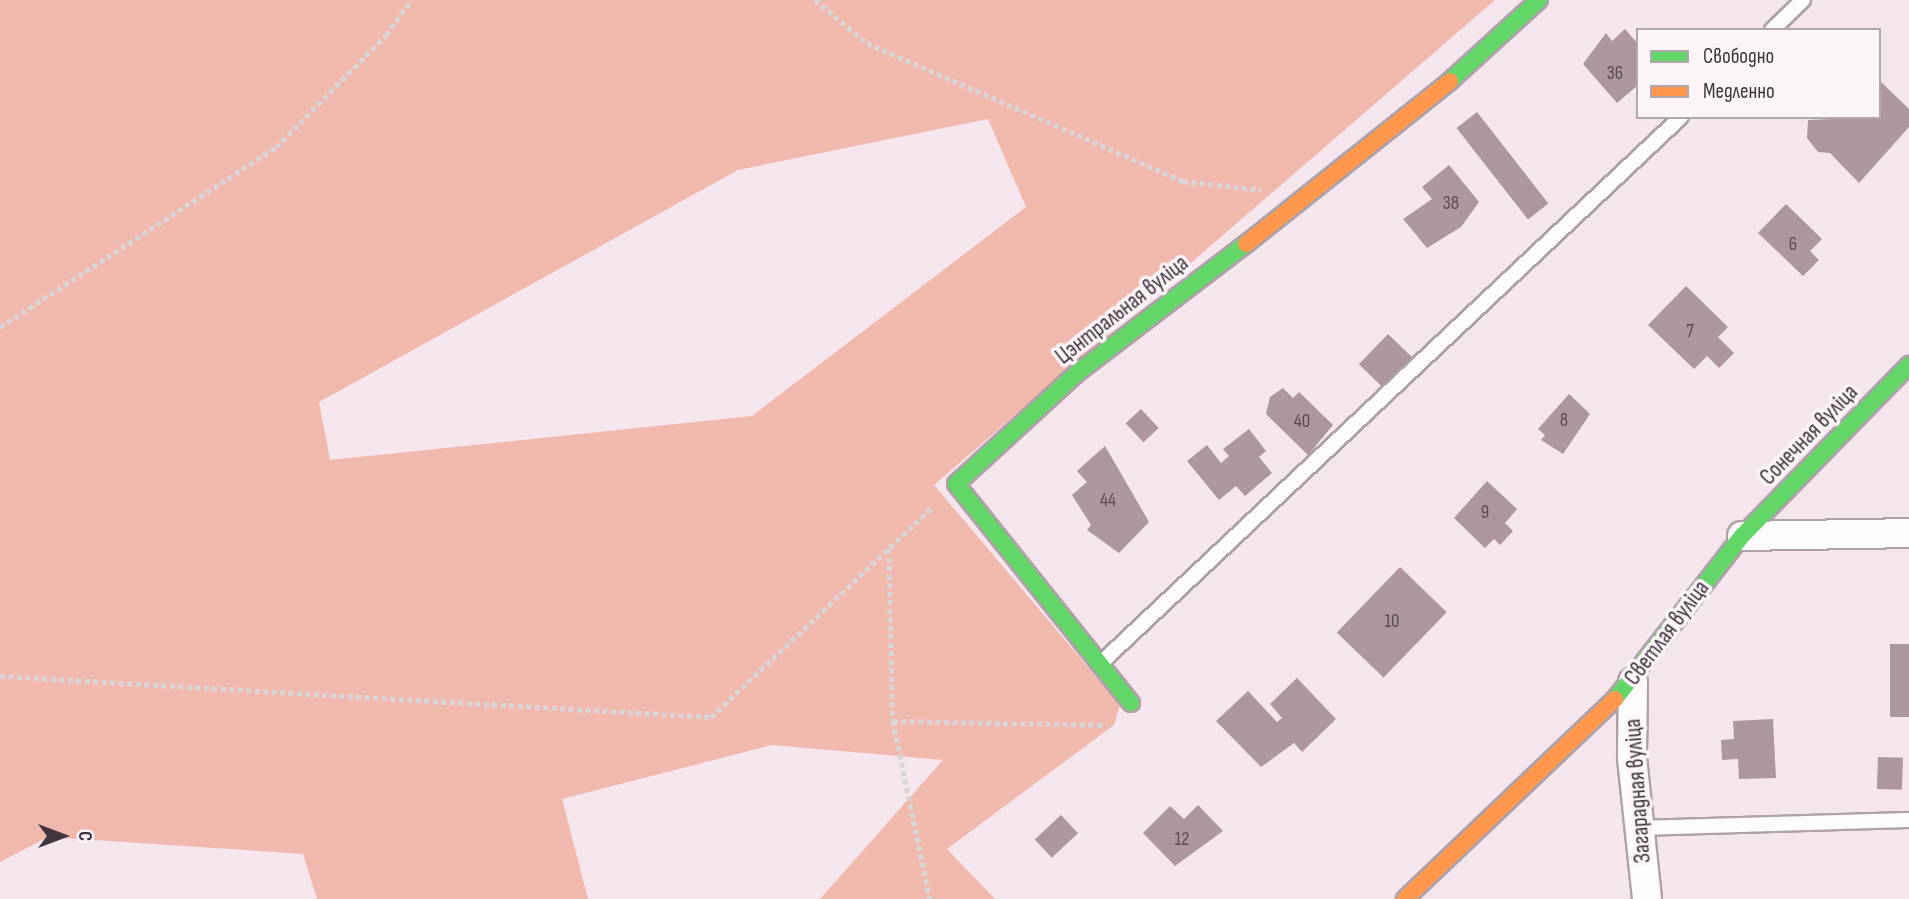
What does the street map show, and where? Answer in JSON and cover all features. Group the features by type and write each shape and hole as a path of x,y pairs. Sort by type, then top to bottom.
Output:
{"street":[{"name":"Цэнтральная вуліца","path":"956,484 1077,373 1401,126 1539,0"},
{"name":"Сонечная вуліца","path":"1742,536 1909,365"},
{"path":"956,484 1131,703"},
{"path":"1742,536 1909,533"},
{"name":"Светлая вуліца","path":"1405,899 1633,682 1646,656 1742,536"},
{"name":"Загарадная вуліца","path":"1633,682 1638,828 1647,899"}],"lane":[{"path":"1774,28 1803,0"},
{"path":"1101,663 1679,119"},
{"path":"1638,828 1909,820"}],"path":[{"path":"0,327 276,147 386,35 411,0"},
{"path":"815,0 867,43 1183,181 1311,195"},
{"path":"0,676 711,717 956,484"},
{"path":"889,549 893,721 930,899"},
{"path":"893,721 1114,725"}],"shaded area":[{"path":"0,0 1495,0 934,485 1120,705 1114,725 947,849 995,899 820,899 943,760 772,745 562,799 588,899 317,899 303,854 48,837 0,862","holes":["988,119 1026,207 752,416 330,460 319,402 738,170"]}],"building":[{"path":"1625,29 1636,42 1636,87 1617,103 1583,64 1606,33 1612,41"},
{"path":"1881,82 1909,109 1909,127 1859,183 1830,153 1818,152 1807,138 1808,120 1881,119"},
{"path":"1477,112 1548,203 1528,219 1457,128"},
{"path":"1449,165 1479,202 1461,227 1427,248 1403,219 1432,199 1422,187"},
{"path":"1786,204 1822,239 1810,251 1819,260 1803,276 1758,233"},
{"path":"1686,286 1728,327 1718,337 1734,353 1719,368 1707,356 1694,369 1648,325"},
{"path":"1388,334 1413,358 1384,389 1359,364"},
{"path":"1283,388 1293,398 1299,392 1333,425 1308,455 1266,414 1270,397"},
{"path":"1569,394 1590,414 1563,454 1541,440 1545,435 1538,429"},
{"path":"1141,409 1159,428 1143,442 1126,423"},
{"path":"1249,429 1266,451 1259,457 1272,473 1245,496 1236,486 1219,500 1187,461 1207,445 1221,463 1229,456 1223,449"},
{"path":"1105,446 1149,522 1119,553 1087,530 1091,525 1072,495 1087,482 1077,471"},
{"path":"1487,481 1517,509 1505,523 1513,531 1500,545 1494,539 1485,548 1454,518"},
{"path":"1400,567 1447,612 1384,678 1337,632"},
{"path":"1890,644 1909,644 1909,717 1890,717"},
{"path":"1297,678 1336,719 1302,752 1294,743 1261,767 1216,721 1248,691 1277,722 1282,718 1270,704"},
{"path":"1773,719 1776,778 1739,779 1738,759 1722,760 1721,740 1734,739 1733,721"},
{"path":"1878,757 1903,758 1902,790 1877,789"},
{"path":"1198,805 1223,831 1175,866 1143,833 1170,806 1184,819"},
{"path":"1061,815 1078,833 1052,858 1035,840"}],"traffic: fast":[{"path":"1450,81 1539,0"},
{"path":"1131,703 956,484 1077,373 1246,244"},
{"path":"1615,699 1742,536 1909,365"}],"traffic: slow":[{"path":"1246,244 1450,81"},
{"path":"1405,899 1615,699"}]}
